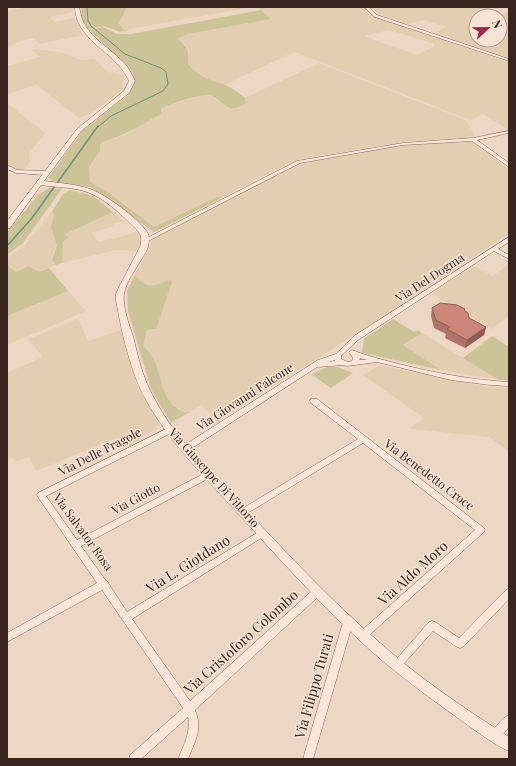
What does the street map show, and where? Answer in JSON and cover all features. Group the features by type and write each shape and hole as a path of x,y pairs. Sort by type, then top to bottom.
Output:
{"street":[{"path":"7,226 79,130 127,92 132,81 128,71 83,28 77,7"},
{"path":"366,7 376,16 509,60"},
{"path":"40,183 85,189 101,196 140,228 144,233 146,240 299,162 403,144 473,139 509,132"},
{"path":"473,139 509,165"},
{"path":"7,167 16,171 46,173"},
{"name":"Via Del Dogma","path":"339,354 348,345 509,239"},
{"name":"Via Giuseppe Di Vittorio","path":"146,240 145,247 122,288 120,302 142,384 154,407 170,430 208,475 317,592 348,622 397,665 509,745"},
{"path":"494,249 509,257"},
{"path":"353,353 362,336"},
{"path":"353,353 357,358 355,362"},
{"path":"342,363 338,360 339,354 353,353 381,361 468,380 509,384"},
{"name":"Via Giovanni Falcone","path":"186,448 316,365 339,354"},
{"path":"316,365 381,361"},
{"name":"Via Benedetto Croce","path":"314,401 481,530"},
{"name":"Via Delle Fragole","path":"41,495 170,430"},
{"path":"243,512 363,440"},
{"name":"Via Giotto","path":"76,545 208,475"},
{"name":"Via Salvator Rosa","path":"41,495 189,708"},
{"name":"Via Aldo Moro","path":"363,635 481,530"},
{"name":"Via L. Giotdano","path":"127,617 263,533"},
{"name":"Via Salvator Rosa","path":"7,638 104,584"},
{"name":"Via Cristoforo Colombo","path":"182,759 195,727 195,721 189,708 317,592"},
{"path":"397,665 432,625 460,644 509,593"},
{"name":"Via Filippo Turati","path":"308,759 348,622"},
{"path":"134,759 189,708"},
{"path":"495,736 509,720"}],"shaded area":[{"path":"28,7 73,7 73,12 50,17 55,22 74,18 83,35 40,44 33,38 7,47 7,11"},
{"path":"81,7 127,7 119,23 124,31 120,32 105,26 88,29 82,19"},
{"path":"127,7 254,7 128,29 128,31 123,32 124,31 119,23"},
{"path":"257,7 362,7 369,15 509,62 509,130 483,114 470,120 294,52 224,85 196,73 188,64 189,52 185,44 178,38 187,34 271,19","holes":["389,30 435,44 433,47 417,55 364,36"]},
{"path":"369,7 493,7 468,8 468,46 433,34 446,27 424,20 406,24 377,14"},
{"path":"261,10 271,19 187,34 178,38 187,49 188,64 196,72 235,90 245,98 246,103 239,107 233,108 224,105 213,96 203,95 192,97 166,106 161,109 161,114 126,133 100,144 100,151 89,167 90,181 92,183 109,193 154,227 217,197 220,196 222,198 154,232 90,187 53,181 48,178 82,131 128,95 135,81 131,70 89,30 103,27 117,34 131,34"},
{"path":"509,11 509,59 476,48 508,48"},
{"path":"31,49 60,52 82,60 94,59 108,72 123,75 124,79 122,91 91,113 79,118 37,85 7,94 7,66 40,57"},
{"path":"319,63 466,120 475,137 403,142 302,159 271,172 222,198 220,196 154,227 109,193 90,181 89,167 100,151 100,144 127,134 135,127 161,114 161,108 201,95 210,95 225,106 247,100 245,98"},
{"path":"7,103 45,133 29,153 30,162 24,170 18,170 7,166"},
{"path":"471,141 509,168 509,234 358,333 218,421 201,405 190,412 183,412 169,401 163,390 151,355 143,345 147,330 155,330 165,282 151,286 142,282 135,275 154,238 300,163 403,145"},
{"path":"50,188 62,189 23,243 7,255 7,232 39,194"},
{"path":"70,190 93,196 113,212 65,234 68,238 63,242 62,263 55,265 52,260 57,245 51,227 54,214 52,211 64,193"},
{"path":"52,211 54,214 51,227 57,244 52,256 52,262 55,265 37,272 29,266 16,272 7,265 7,258 24,246"},
{"path":"113,212 124,221 113,224 114,226 91,233 99,242 138,232 143,239 139,251 116,250 62,263 63,242 67,240 65,234"},
{"path":"509,264 509,316 492,329 431,293 474,266 493,276"},
{"path":"7,265 16,272 29,266 38,272 49,268 68,291 7,316"},
{"path":"135,275 148,285 155,285 170,280 172,282 156,329 147,330 143,345 155,362 162,385 169,400 183,412 190,412 171,423 151,389 128,311 127,291"},
{"path":"68,291 86,311 7,345 7,316"},
{"path":"78,319 88,341 121,330 138,387 160,424 155,426 157,429 138,438 142,443 127,450 118,437 36,471 29,457 15,462 13,458 7,460 7,373 43,357 28,339"},
{"path":"393,319 414,332 418,330 422,333 403,345 441,370 362,353 364,339"},
{"path":"422,333 499,380 441,370 403,345"},
{"path":"492,336 509,347 509,380 499,380 463,358"},
{"path":"380,365 489,387 509,388 509,451 489,437 410,428 424,418 363,375"},
{"path":"328,367 338,367 353,373 331,388 311,374"}],"building":[{"path":"440,303 457,305 465,309 464,310 468,313 469,318 486,327 467,340 447,329 450,327 436,320 432,308"}],"waterway":[{"path":"87,7 88,21 91,26 125,54 161,68 166,72 168,84 163,91 111,116 98,127"},
{"path":"7,246 32,218 98,126"}]}
